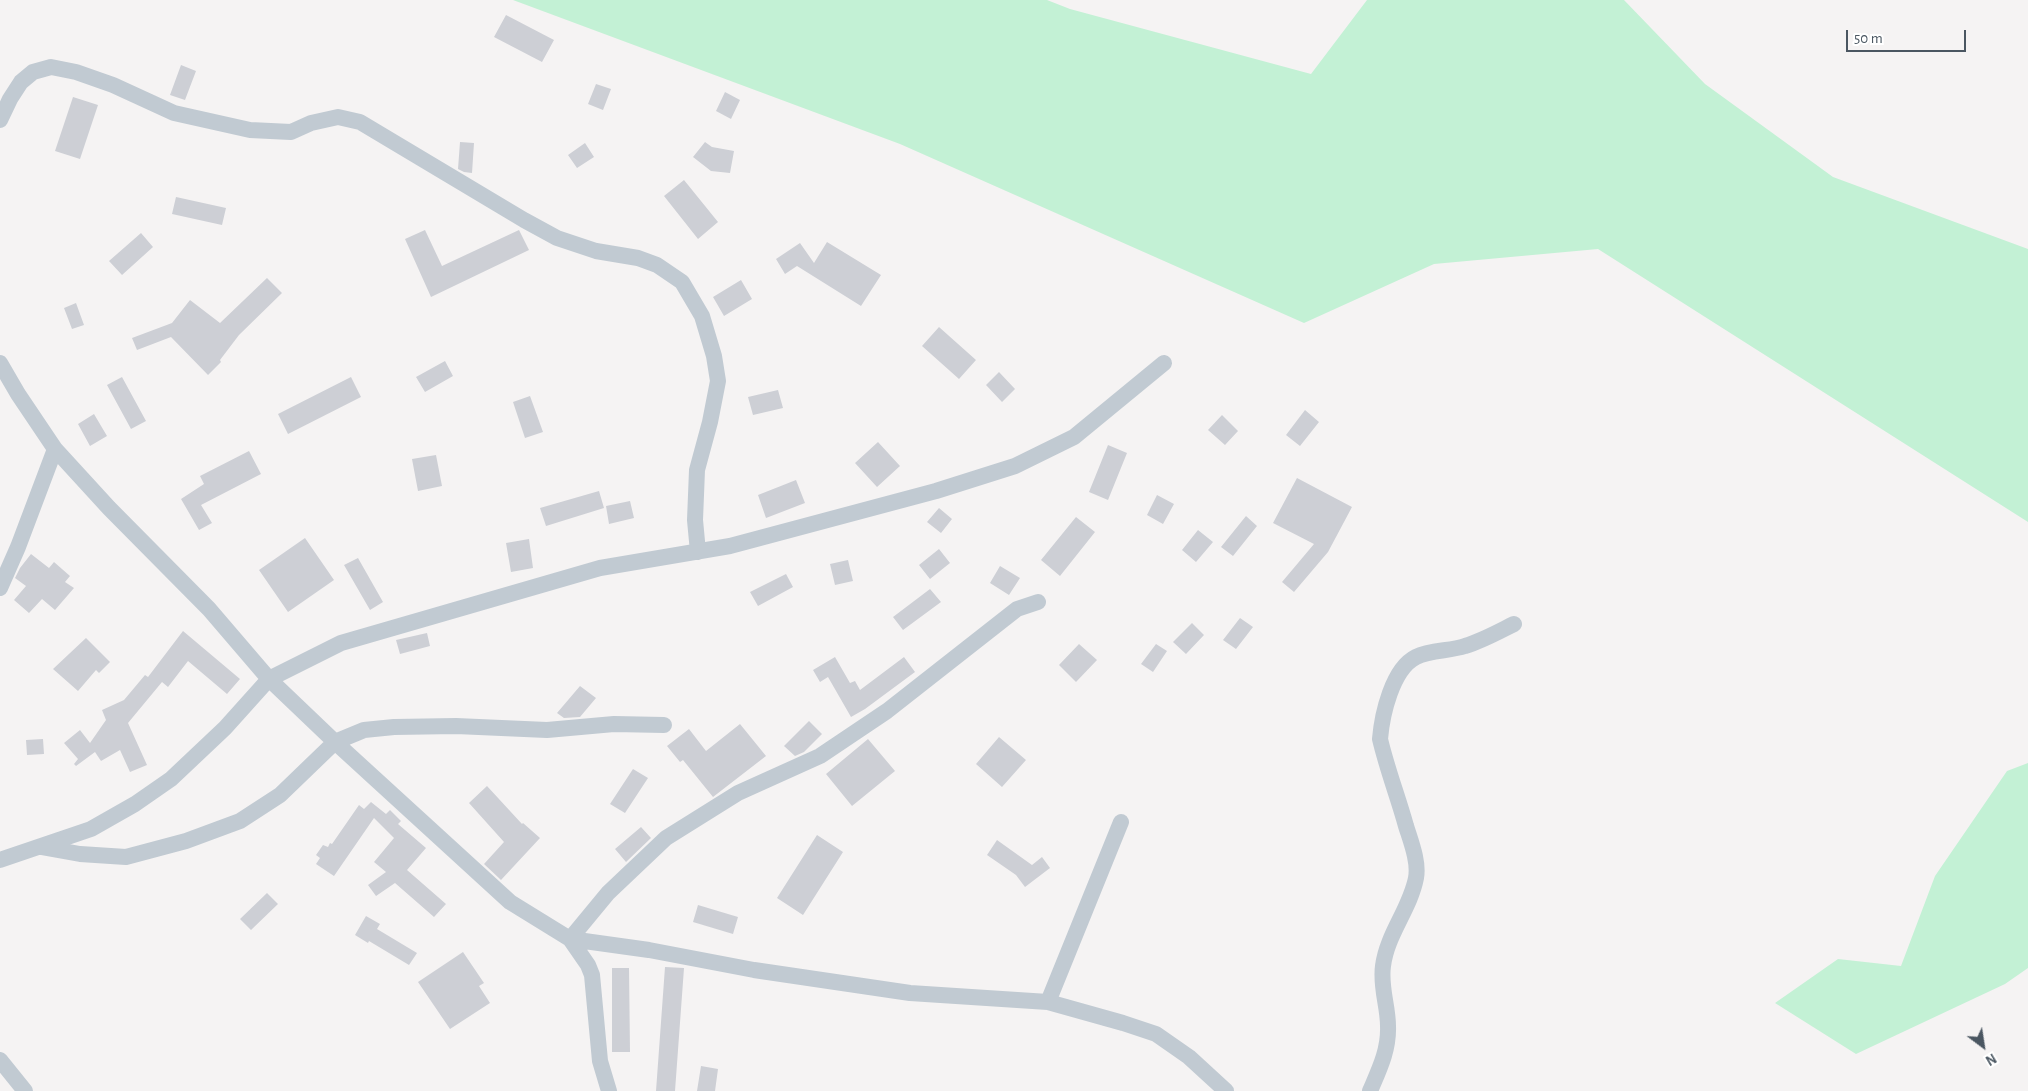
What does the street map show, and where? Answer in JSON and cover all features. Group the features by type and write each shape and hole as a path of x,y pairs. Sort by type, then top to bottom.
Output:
{"street":[{"path":"0,120 21,82 33,72 51,67 76,72 112,85 174,113 250,130 291,132 311,123 338,117 360,122 557,238 596,251 638,258 658,265 682,282 702,316 714,356 718,381 710,422 696,470 695,520 698,552"},
{"path":"0,860 36,846 91,829 135,804 172,779 225,728 269,679 341,643 600,568 730,546 846,516 1015,466 1074,437 1164,363"},
{"path":"0,364 55,449 109,508 209,609 269,679 334,742 510,902 570,939 588,965 592,975 600,1061 609,1091"},
{"path":"0,588 18,547 55,449"},
{"path":"570,939 608,893 666,838 738,793 820,756 887,711 1017,609 1038,602"},
{"path":"1370,1091 1384,1059 1388,1041 1388,1024 1382,989 1383,966 1387,949 1400,916 1412,895 1417,875 1414,851 1380,739 1381,723 1395,682 1408,663 1417,656 1465,647 1514,624"},
{"path":"36,846 80,854 126,857 186,841 240,821 280,795 334,742 364,730 394,727 456,726 546,730 614,724 664,725"},
{"path":"1048,1002 1121,822"},
{"path":"570,939 649,950 754,970 910,993 1048,1002 1156,1034 1189,1057 1226,1091"},
{"path":"0,1060 25,1091"}],"green space":[{"path":"513,0 1047,0 1070,9 1311,74 1367,0 1624,0 1705,84 1833,177 2028,249 2028,522 1598,249 1434,264 1304,323 900,144"},
{"path":"2028,763 2028,968 2005,984 1856,1054 1775,1003 1838,959 1901,966 1935,876 2007,771"}],"building":[{"path":"506,15 554,40 542,62 494,37"},
{"path":"181,65 196,71 185,100 170,95"},
{"path":"596,84 611,89 603,110 588,104"},
{"path":"725,92 740,100 731,119 716,111"},
{"path":"73,97 98,105 80,159 55,151"},
{"path":"460,142 474,143 472,173 458,169"},
{"path":"705,142 712,147 734,151 730,173 711,171 693,157"},
{"path":"585,143 594,157 577,168 568,155"},
{"path":"684,180 718,222 698,239 664,196"},
{"path":"176,197 226,208 222,225 172,214"},
{"path":"425,230 442,266 519,230 529,250 431,297 405,239"},
{"path":"141,233 153,247 122,275 109,261"},
{"path":"827,242 881,275 861,306 797,266 785,274 776,259 800,243 814,263"},
{"path":"267,278 282,293 239,335 220,360 221,362 208,375 171,337 137,350 132,338 172,323 190,300 220,323"},
{"path":"741,280 752,299 724,316 713,297"},
{"path":"76,303 84,325 72,329 64,308"},
{"path":"939,327 976,360 959,379 922,346"},
{"path":"445,361 453,376 425,392 416,377"},
{"path":"999,372 1015,389 1002,402 986,385"},
{"path":"122,377 146,421 131,429 107,385"},
{"path":"351,377 361,397 288,434 278,414"},
{"path":"778,390 783,408 753,415 748,397"},
{"path":"530,396 543,432 525,438 513,402"},
{"path":"1305,410 1319,422 1300,446 1286,435"},
{"path":"94,414 107,436 90,446 78,424"},
{"path":"1222,415 1238,431 1225,445 1208,430"},
{"path":"878,442 900,466 877,487 855,463"},
{"path":"1108,445 1127,453 1108,500 1089,492"},
{"path":"249,451 261,474 201,505 212,523 199,530 181,499 204,484 200,476"},
{"path":"436,455 442,486 418,491 412,459"},
{"path":"1297,478 1352,507 1328,552 1294,592 1282,582 1314,544 1273,523"},
{"path":"796,480 805,503 766,518 758,495"},
{"path":"599,491 604,508 546,526 540,508"},
{"path":"1157,495 1174,504 1163,524 1147,515"},
{"path":"630,501 634,518 609,524 606,506"},
{"path":"939,508 952,519 941,533 927,522"},
{"path":"1246,516 1257,526 1233,556 1221,547"},
{"path":"1076,517 1095,532 1060,576 1041,560"},
{"path":"1198,530 1213,542 1196,562 1182,550"},
{"path":"305,538 334,580 288,612 259,570"},
{"path":"529,539 533,568 511,572 506,543"},
{"path":"939,549 950,563 930,579 919,565"},
{"path":"31,554 49,568 54,562 70,576 65,582 74,588 55,610 42,599 29,613 14,600 26,586 15,578"},
{"path":"358,558 383,602 370,610 344,565"},
{"path":"848,560 853,581 835,585 830,564"},
{"path":"1000,566 1020,578 1009,595 990,583"},
{"path":"786,574 793,587 758,606 750,592"},
{"path":"930,589 941,602 903,630 893,617"},
{"path":"1240,618 1253,627 1236,649 1223,640"},
{"path":"1192,623 1204,635 1186,654 1173,642"},
{"path":"183,631 240,679 227,694 188,661 168,687 162,682 128,723 147,765 130,772 120,750 101,761 95,752 76,766 74,764 78,759 64,743 80,730 90,743 106,720 102,710 124,700 145,675 148,677"},
{"path":"427,633 430,646 400,654 396,640"},
{"path":"86,638 110,662 99,673 96,670 78,691 53,669"},
{"path":"1079,644 1097,660 1076,682 1059,665"},
{"path":"1156,644 1167,651 1153,672 1141,664"},
{"path":"835,657 850,683 855,681 860,690 904,657 915,672 865,709 851,717 828,677 820,682 813,670"},
{"path":"580,686 596,698 580,717 564,718 557,713"},
{"path":"809,721 822,734 804,752 795,756 784,746"},
{"path":"740,724 766,756 713,797 683,760 680,762 667,746 689,729 706,751"},
{"path":"999,737 1026,760 1002,787 976,764"},
{"path":"43,739 44,754 27,755 26,740"},
{"path":"868,739 895,771 852,806 826,774"},
{"path":"633,769 648,778 625,813 610,804"},
{"path":"487,786 522,824 540,838 501,880 484,864 504,842 469,803"},
{"path":"371,802 386,814 390,810 401,821 398,824 426,848 407,870 446,904 434,917 395,883 376,896 368,885 386,872 374,862 394,838 374,818 334,876 316,864 320,858 316,855 323,845 328,847 330,843 332,844 359,805 364,809"},
{"path":"641,827 651,838 626,862 615,849"},
{"path":"817,835 843,852 803,915 777,898"},
{"path":"997,840 1032,865 1042,857 1050,868 1025,887 1016,875 987,855"},
{"path":"267,893 278,904 251,930 240,919"},
{"path":"698,905 738,917 733,934 693,922"},
{"path":"366,916 380,924 377,929 417,953 409,965 369,941 368,943 355,935"},
{"path":"463,952 484,983 479,986 490,1003 450,1029 418,982"},
{"path":"665,967 684,968 675,1091 656,1091"},
{"path":"612,968 629,968 630,1052 612,1052"},
{"path":"701,1066 718,1069 715,1091 697,1091"}]}
